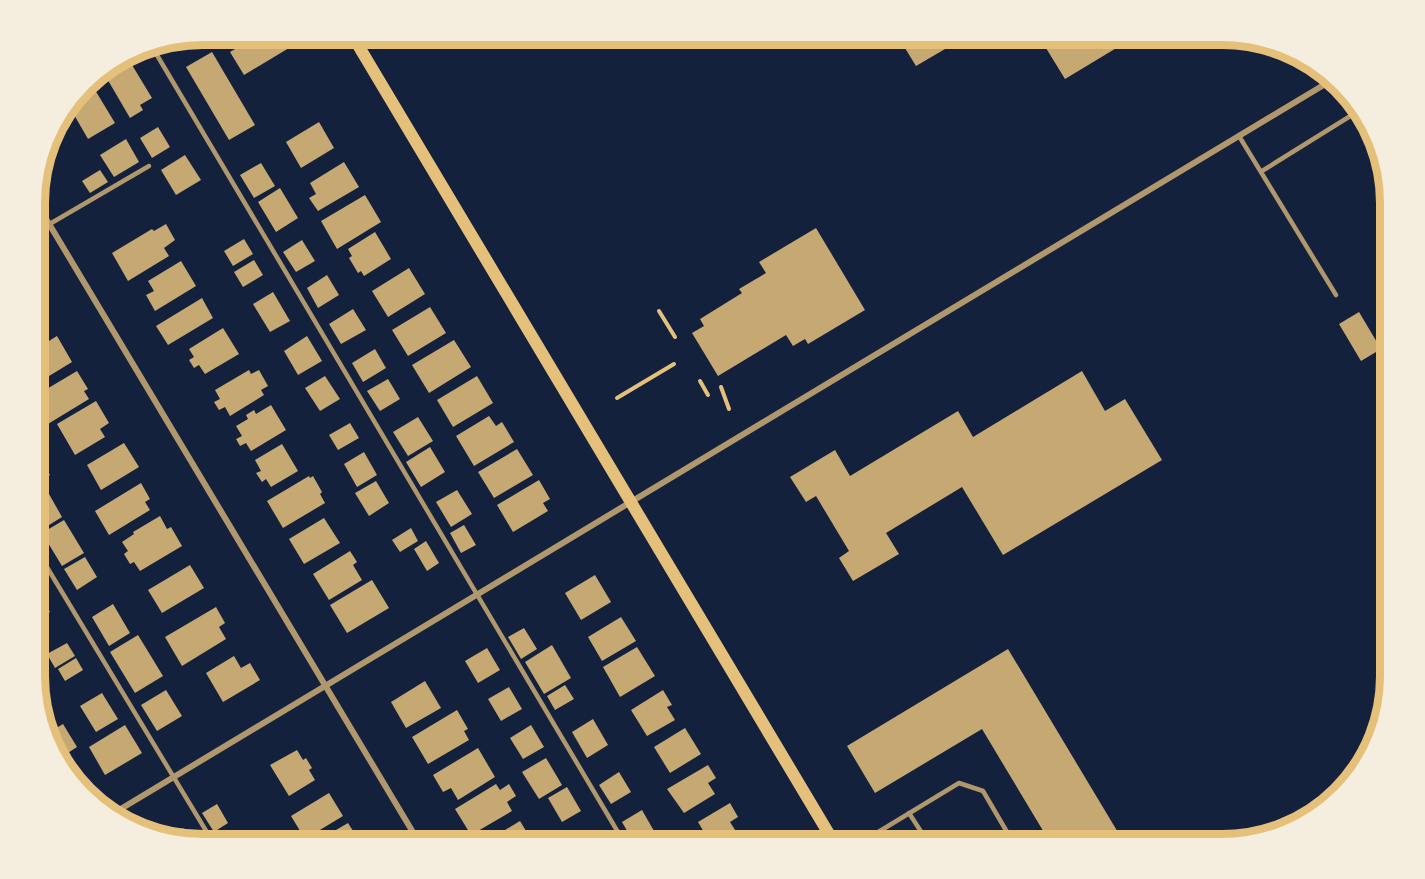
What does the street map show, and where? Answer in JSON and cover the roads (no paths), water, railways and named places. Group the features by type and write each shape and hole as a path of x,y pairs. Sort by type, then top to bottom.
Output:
{"main road":[{"path":"358,45 829,834"}],"street":[{"path":"119,810 1326,84"},
{"path":"45,217 414,834"}],"lane":[{"path":"155,52 619,834"},
{"path":"1262,171 1353,115"},
{"path":"1239,136 1335,295"},
{"path":"45,226 149,166"},
{"path":"45,564 208,834"},
{"path":"875,834 959,783 983,791 1008,834"},
{"path":"909,813 923,834"}]}
